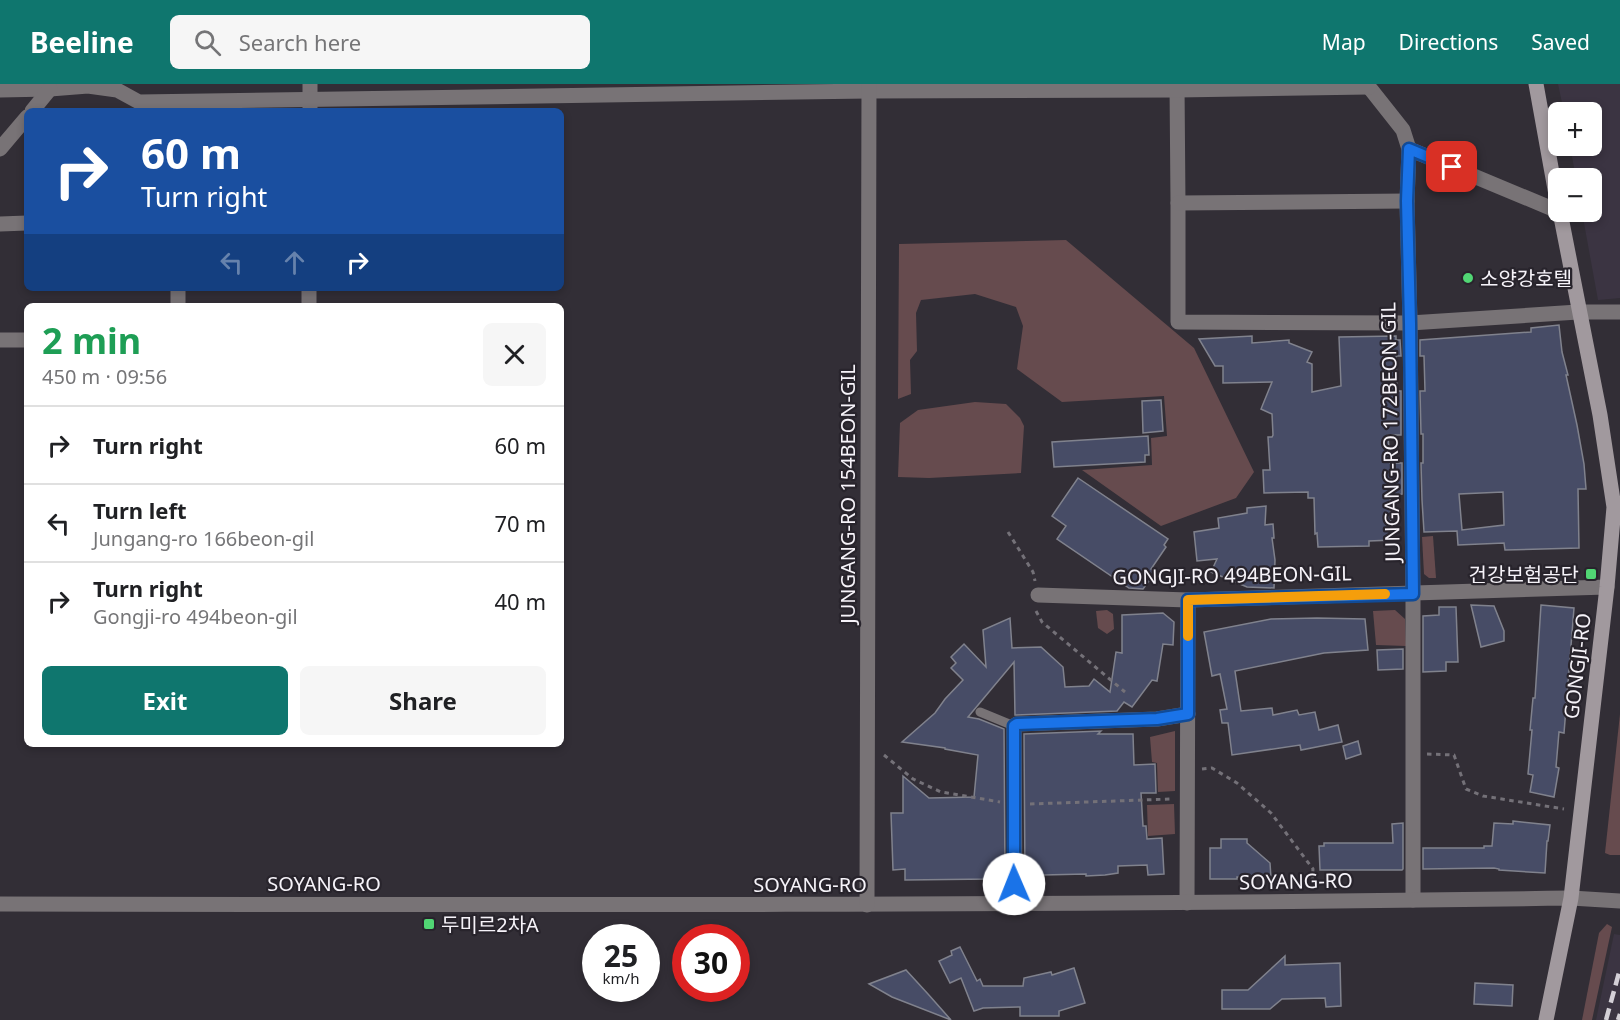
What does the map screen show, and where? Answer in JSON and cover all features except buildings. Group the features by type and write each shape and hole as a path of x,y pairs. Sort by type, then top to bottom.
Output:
{"street":[{"path":"310,84 310,106"},
{"path":"1536,84 1551,168"},
{"path":"0,90 50,89 88,85 117,90 142,106 310,106 739,89 1369,85"},
{"name":"JUNGANG-RO 172BEON-GIL","path":"1369,85 1402,130 1409,149 1407,201 1413,594 1413,900"},
{"path":"1177,87 1178,322 1410,323 1578,312 1620,312"},
{"name":"JUNGANG-RO 154BEON-GIL","path":"867,905 869,88"},
{"path":"34,108 50,89"},
{"path":"0,149 24,121"},
{"path":"1409,149 1548,207"},
{"path":"1178,203 1407,201"},
{"name":"GONGJI-RO","path":"1546,1020 1571,898 1614,507 1600,415 1562,222"},
{"path":"0,224 24,223"},
{"path":"0,340 24,340"},
{"name":"GONGJI-RO 494BEON-GIL","path":"1038,596 1188,600 1607,587"},
{"path":"1187,903 1188,600"},
{"path":"1015,904 1014,726 1017,724 1157,719 1188,714"},
{"name":"SOYANG-RO","path":"0,904 867,905 1571,898 1620,901"}],"lane":[{"path":"980,712 1014,726"}],"path":[{"path":"1008,532 1033,572 1038,596 1034,609 1042,622 1125,692"},
{"path":"1413,754 1454,755 1466,789 1483,796 1581,812"},
{"path":"1188,770 1212,768 1237,783 1271,813 1313,869 1311,902"}],"shaded area":[{"path":"1558,84 1620,84 1620,298 1598,300 1584,222 1602,222 1602,168 1574,168 1572,156 1602,156 1602,102 1562,102"},
{"path":"1066,240 1194,348 1254,472 1236,498 1161,526 1082,470 1152,465 1151,438 1167,436 1164,396 1062,402 1017,369 1023,326 1016,307 975,294 921,300 916,313 917,351 910,360 911,394 898,399 899,244"},
{"path":"975,402 1006,404 1020,418 1024,426 1021,473 929,478 898,477 900,423 918,410"},
{"path":"1433,536 1436,578 1429,578 1424,574 1422,537"},
{"path":"1107,610 1113,614 1114,629 1107,634 1098,628 1096,611"},
{"path":"1395,610 1405,619 1406,646 1376,645 1373,611"},
{"path":"1620,714 1620,855 1610,855 1605,853"},
{"path":"1175,731 1175,791 1158,792 1157,763 1152,762 1150,737"},
{"path":"1174,804 1175,834 1148,836 1147,805"},
{"path":"1607,924 1612,927 1592,1020 1582,1020 1599,933"},
{"path":"1614,934 1620,935 1620,1020 1596,1020"}],"railway":[{"path":"1606,1020 1620,969"},
{"path":"1618,1020 1620,1014"}],"slow traffic":[{"path":"1188,636 1188,600 1385,594"}],"place":[{"name":"소양강호텔","path":"1468,278"},
{"name":"건강보험공단","path":"1591,574"},
{"name":"두미르2차A","path":"429,924"}],"route":[{"path":"1014,884 1014,726 1017,724 1157,719 1188,714 1188,600 1413,594 1407,201 1409,149 1452,167"}]}
